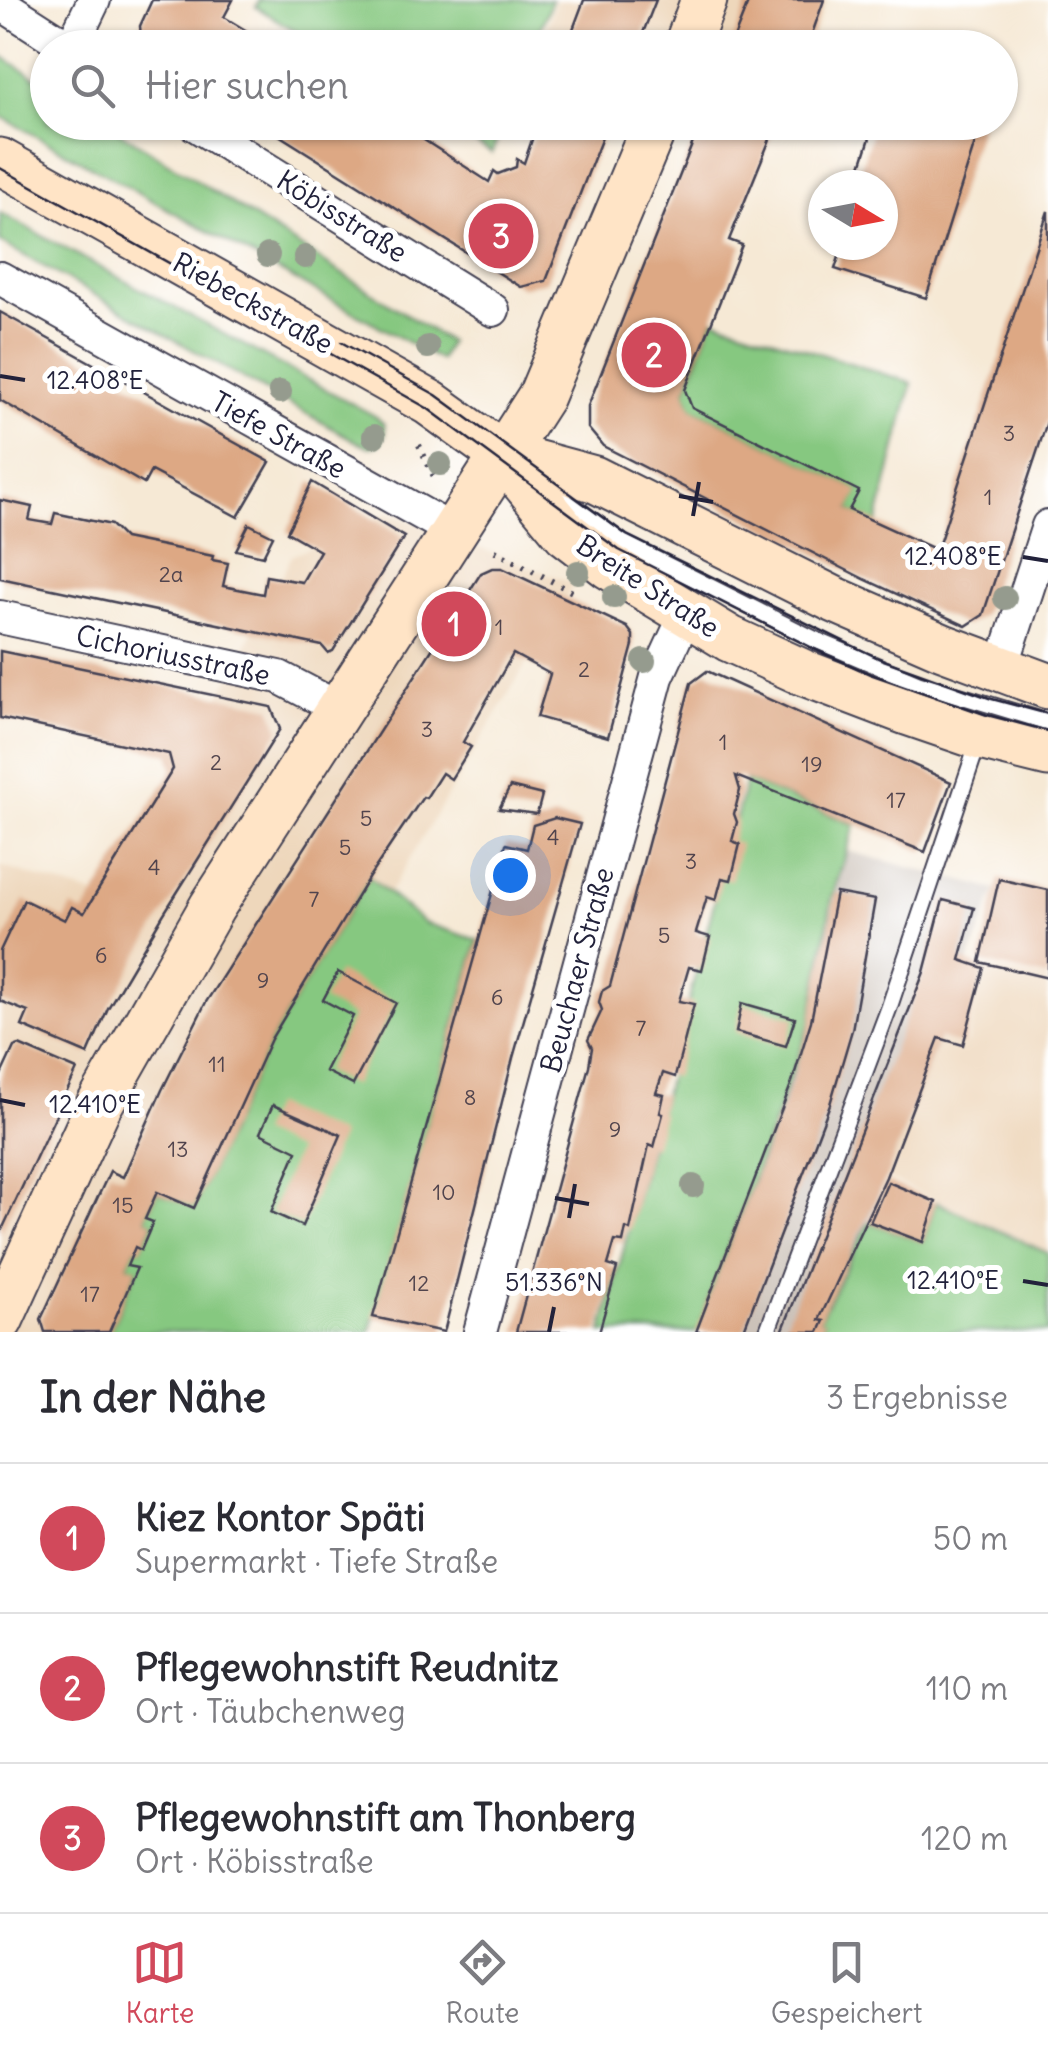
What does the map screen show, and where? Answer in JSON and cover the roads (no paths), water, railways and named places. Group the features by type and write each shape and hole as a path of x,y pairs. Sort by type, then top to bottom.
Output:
{"main road":[{"path":"693,30 704,0"},
{"path":"0,1320 97,1109 212,907 340,709 449,515 500,454 541,396 649,140"},
{"name":"Riebeckstraße","path":"0,161 430,403 500,454"},
{"path":"500,454 594,479 833,599 1000,670 1048,686"},
{"name":"Breite Straße","path":"500,454 566,533 609,566 730,638 802,672 980,736 1048,754"}],"street":[{"path":"80,30 94,0"},
{"path":"0,2 43,30"},
{"name":"Köbisstraße","path":"220,140 493,310"},
{"name":"Tiefe Straße","path":"0,278 305,449 449,515"},
{"path":"1000,670 1048,526"},
{"name":"Beuchaer Straße","path":"480,1332 656,677 687,612"},
{"name":"Cichoriusstraße","path":"0,617 279,676 340,709"}],"lane":[{"path":"500,454 623,543 816,640 918,683 1048,722"},
{"path":"767,1332 889,1008 980,736"}],"tram line":[{"path":"0,168 427,408 619,550 870,674 987,715 1048,731"},
{"path":"341,342 436,395 627,535 878,658 992,699 1048,714"}],"place":[{"name":"Pflegewohnstift am Thonberg","path":"501,236"},
{"name":"Pflegewohnstift Reudnitz","path":"654,355"},
{"name":"Kiez Kontor Späti","path":"454,624"}]}
